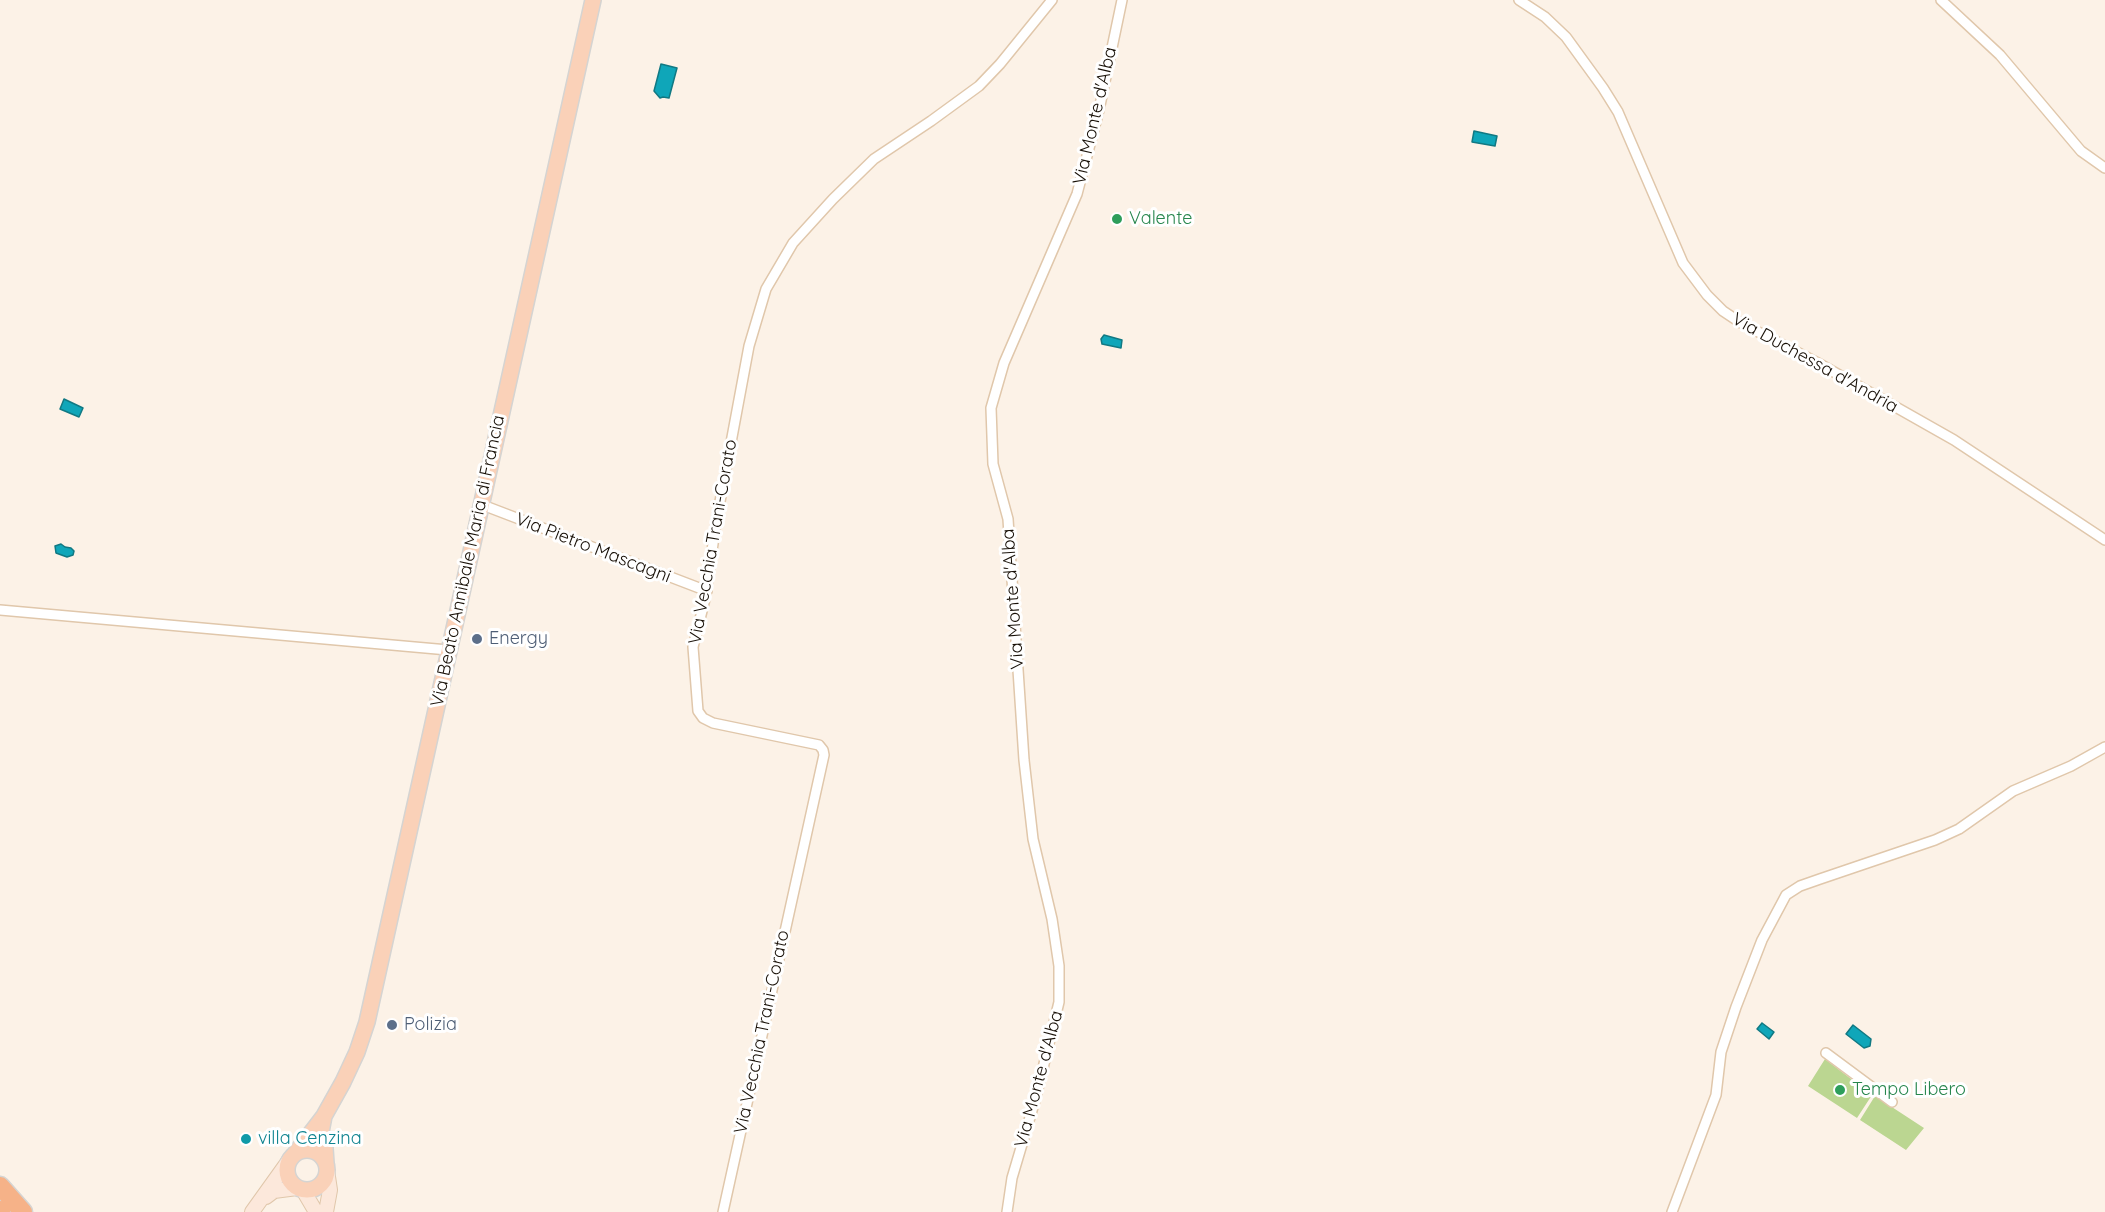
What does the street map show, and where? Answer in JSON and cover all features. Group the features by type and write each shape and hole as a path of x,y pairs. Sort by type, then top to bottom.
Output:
{"highway":[{"path":"0,1186 23,1212"},
{"path":"0,1192 15,1212"}],"main road":[{"name":"Via Beato Annibale Maria di Francia","path":"292,1157 324,1116 357,1052 367,1022 593,0"},
{"name":"Via Beato Annibale Maria di Francia","path":"324,1116 321,1132 326,1148 327,1167"},
{"path":"256,1207 292,1157 299,1151 312,1150 323,1158 327,1167 330,1190 326,1212"},
{"path":"292,1157 287,1166 289,1178 316,1212"},
{"path":"256,1207 274,1191 309,1190 320,1186 327,1176 327,1167"}],"street":[{"name":"Via Vecchia Trani-Corato","path":"723,1212 824,755 819,745 713,723 703,718 698,711 693,647 706,591 749,346 766,289 793,243 874,159 979,86 1052,0"},
{"name":"Via Monte d'Alba","path":"1007,1212 1012,1178 1036,1097 1059,1002 1059,966 1052,919 1033,839 1024,760 1008,519 993,464 991,408 1004,363 1077,194 1100,110 1122,0"},
{"name":"Via Duchessa d'Andria","path":"1519,0 1545,17 1566,37 1603,88 1618,112 1683,263 1707,295 1723,311 1954,440 2105,540"},
{"path":"1941,0 2000,55 2081,151 2105,168"},
{"name":"Via Pietro Mascagni","path":"480,504 706,591"},
{"path":"0,610 448,650"},
{"path":"1671,1212 1716,1095 1721,1052 1737,1003 1762,940 1786,895 1800,886 1935,840 1959,829 2013,791 2071,766 2105,747"},
{"path":"1826,1053 1892,1102"}],"green space":[{"name":"Tempo Libero","path":"1825,1059 1872,1095 1857,1118 1808,1086"},
{"name":"Tempo Libero","path":"1875,1096 1924,1128 1906,1150 1860,1120"}],"water":[{"path":"661,64 677,68 669,98 660,98 654,91"},
{"path":"1474,131 1497,136 1495,146 1472,142"},
{"path":"1104,335 1122,340 1121,348 1102,344 1101,339"},
{"path":"64,399 83,408 79,417 60,409"},
{"path":"61,544 71,548 74,551 73,555 67,557 56,553 55,546"},
{"path":"1762,1023 1774,1032 1769,1039 1757,1029"},
{"path":"1853,1025 1871,1039 1870,1046 1864,1048 1846,1034"}],"place":[{"name":"Valente","path":"1117,219"},
{"name":"Energy","path":"477,639"},
{"name":"Polizia","path":"392,1025"},
{"name":"Tempo Libero","path":"1840,1090"},
{"name":"villa Cenzina","path":"246,1139"}]}
